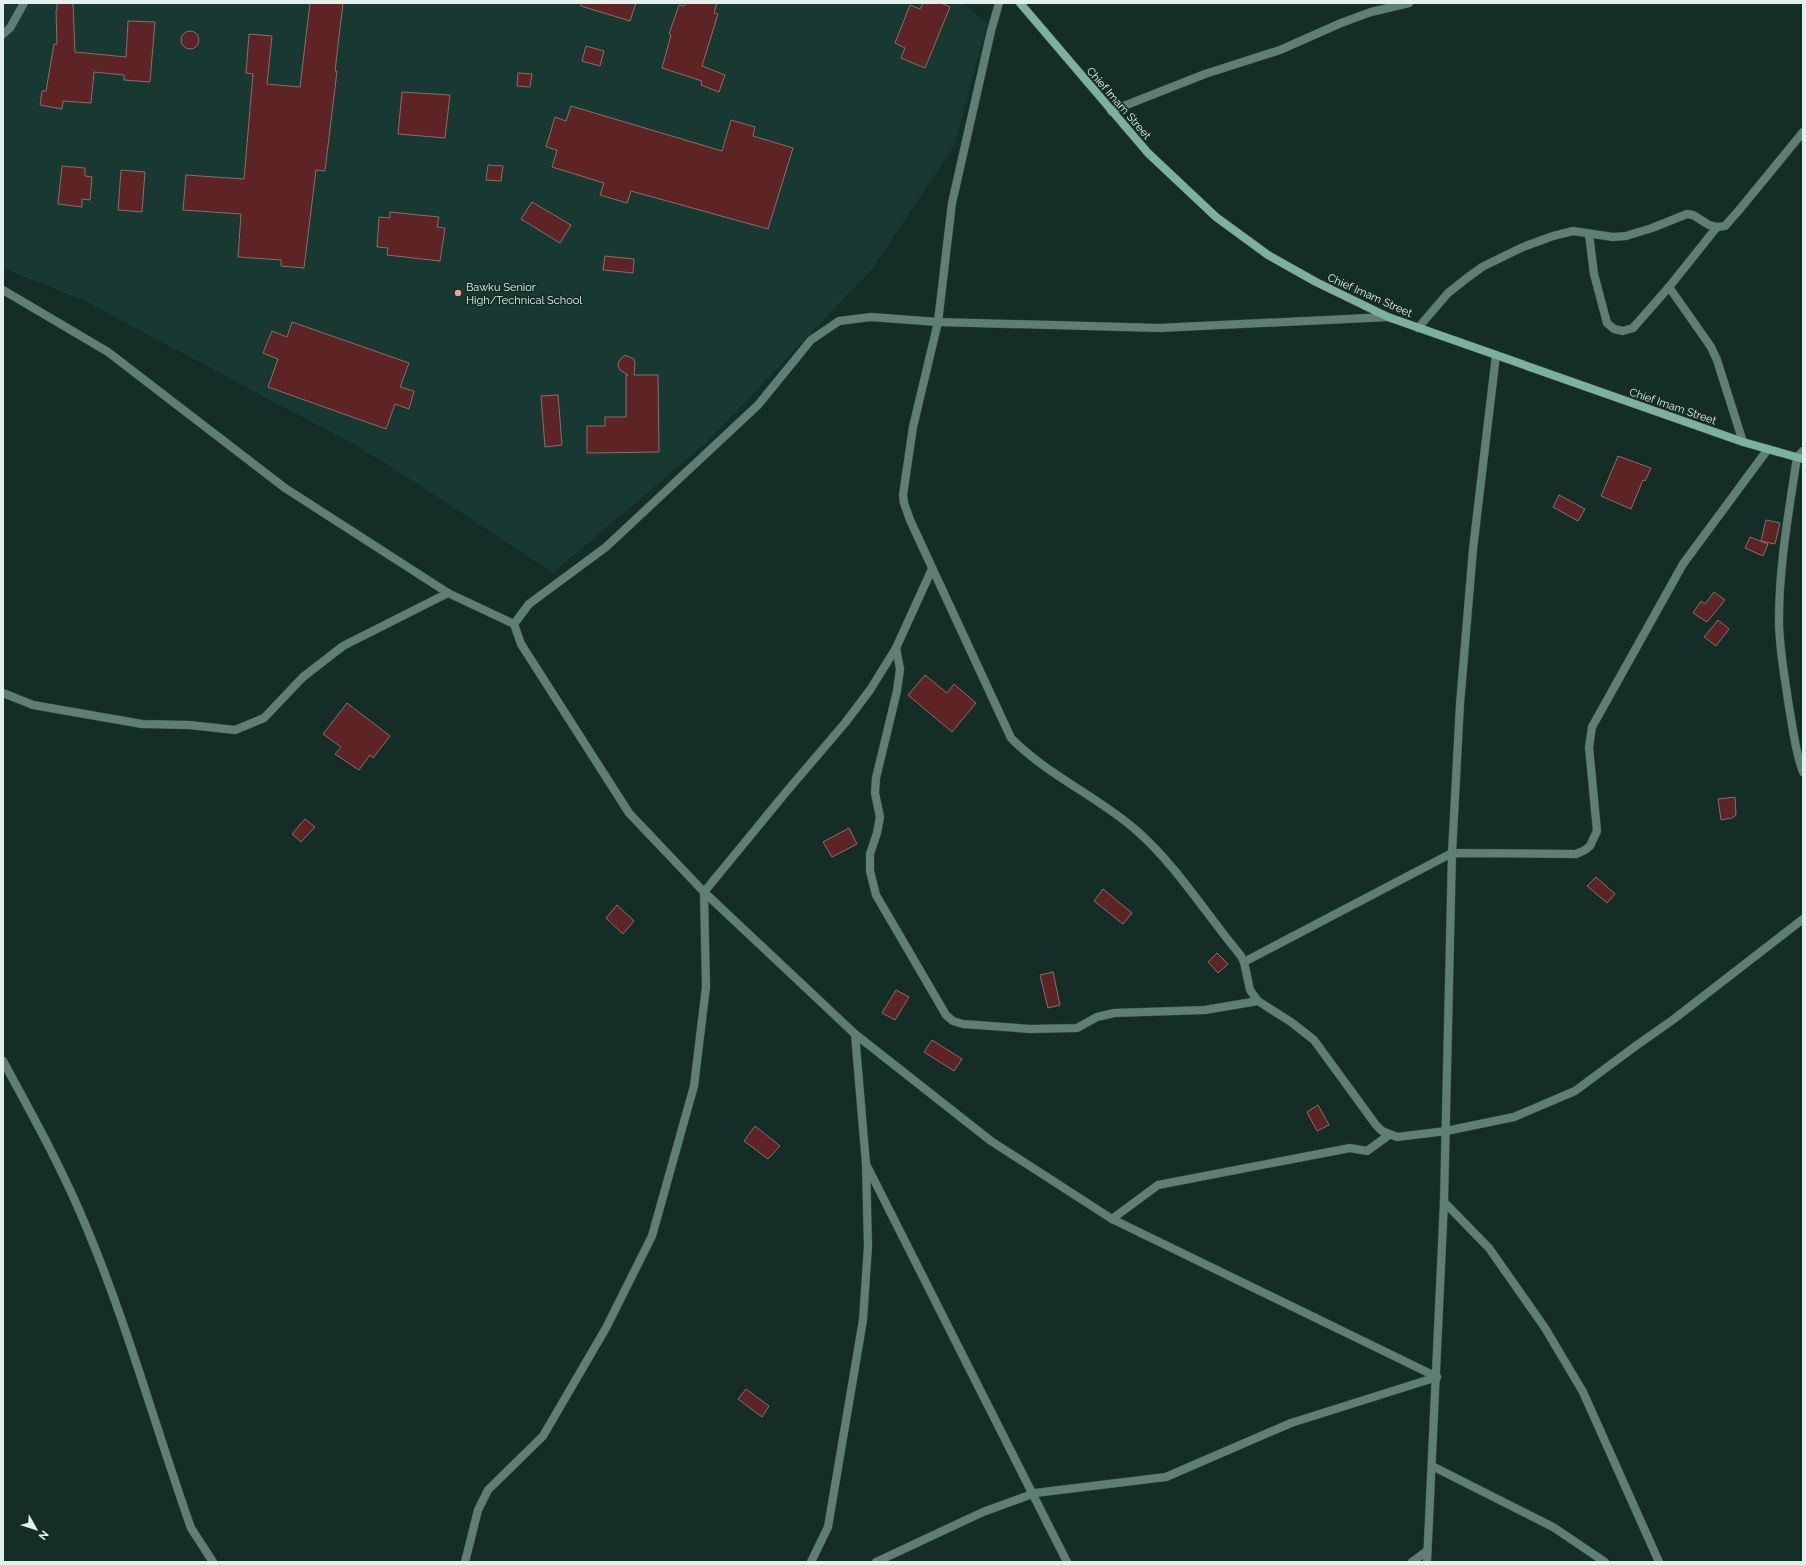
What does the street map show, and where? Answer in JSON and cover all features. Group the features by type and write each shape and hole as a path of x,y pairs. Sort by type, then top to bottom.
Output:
{"street":[{"path":"3,34 10,28 24,3"},
{"path":"999,3 991,31 952,203 938,322 913,427 903,495 910,520 1011,738 1062,778 1135,829 1150,844 1175,871 1244,962 1250,990 1258,1001 1291,1022 1314,1040 1376,1125 1390,1135 1406,1137 1446,1131 1514,1117 1575,1091 1674,1019 1803,919"},
{"name":"Chief Imam Street","path":"1020,3 1148,153 1216,217 1238,235 1268,256 1316,282 1388,317 1743,442 1800,458"},
{"path":"1112,111 1205,74 1280,50 1364,15 1409,3"},
{"path":"1418,328 1448,293 1482,267 1524,247 1553,236 1573,231 1589,234 1626,236 1652,228 1686,214 1693,215 1709,225 1717,227 1725,226 1803,132"},
{"path":"1589,234 1594,274 1603,313 1607,324 1614,329 1623,331 1633,328 1669,287 1717,227"},
{"path":"1669,287 1711,347 1717,360 1743,442"},
{"path":"3,290 108,352 285,488 448,593 514,624 521,644 629,813 704,892 855,1034 990,1141 1112,1219 1437,1377"},
{"path":"514,624 529,604 606,547 758,405 811,340 839,321 871,317 938,322 1159,328 1388,317"},
{"path":"1427,1562 1437,1377 1444,1202 1452,854 1460,704 1473,549 1496,355"},
{"path":"1244,962 1452,854 1576,854 1586,850 1590,846 1597,831 1589,746 1592,727 1684,564 1768,449"},
{"path":"1803,451 1800,458 1786,532 1780,584 1779,620 1781,659 1794,733 1803,772"},
{"path":"465,1562 478,1510 488,1490 543,1436 606,1328 652,1236 694,1086 706,987 704,892 845,723 870,690 896,648 932,569"},
{"path":"3,693 33,705 142,724 189,725 235,730 264,718 303,677 343,646 448,593"},
{"path":"896,648 900,669 897,691 876,778 875,793 880,817 877,833 870,854 870,871 876,895 946,1014 953,1021 963,1024 1030,1029 1077,1028 1097,1017 1114,1013 1205,1010 1258,1001"},
{"path":"811,1562 828,1527 862,1320 868,1246 866,1164 855,1034"},
{"path":"3,1060 52,1152 88,1230 110,1285 191,1528 213,1562"},
{"path":"1112,1219 1158,1185 1350,1148 1367,1151 1390,1135"},
{"path":"866,1164 1067,1562"},
{"path":"1444,1202 1489,1248 1545,1328 1583,1392 1659,1562"},
{"path":"876,1562 982,1512 1034,1494 1035,1492 1166,1477 1291,1423 1437,1377"},
{"path":"1432,1466 1553,1527 1605,1562"},
{"path":"1412,1562 1427,1551"}],"shaded area":[{"name":"Bawku Senior High/Technical School","path":"3,3 963,3 987,24 955,144 872,269 707,442 553,573 407,477 355,445 83,300 3,268"}],"building":[{"path":"57,3 73,3 75,52 126,57 128,21 155,22 150,82 124,80 124,75 94,72 91,103 63,101 62,109 40,105 42,91 46,91 54,44 57,44"},
{"path":"310,3 343,3 335,71 337,71 325,171 316,170 304,268 281,266 281,260 238,257 241,214 183,210 186,175 244,179 253,74 246,73 249,34 272,36 267,84 300,87"},
{"path":"581,3 636,3 630,21 581,6"},
{"path":"686,3 717,3 714,13 718,14 702,66 725,75 719,92 701,85 702,81 662,68 671,35 669,34 679,5 684,6"},
{"path":"923,3 941,3 950,7 925,68 901,58 905,48 895,43 910,5 920,9"},
{"path":"186,31 194,31 199,36 197,47 194,49 186,49 181,44 181,36"},
{"path":"586,46 604,51 600,66 582,61"},
{"path":"518,73 532,74 530,87 517,86"},
{"path":"402,92 450,95 445,138 398,134"},
{"path":"571,106 722,151 731,120 755,127 753,136 793,148 768,229 631,191 627,203 600,195 604,183 552,167 557,150 546,147 555,117 566,121"},
{"path":"488,165 503,166 501,181 486,180"},
{"path":"62,166 85,168 85,176 92,177 90,200 82,199 82,207 58,204"},
{"path":"121,170 145,172 142,212 118,210"},
{"path":"532,202 571,225 560,243 521,219"},
{"path":"390,212 439,217 437,227 445,228 440,261 387,255 388,248 377,247 379,217 390,218"},
{"path":"605,256 634,259 633,273 603,270"},
{"path":"292,322 409,363 400,387 414,391 409,409 395,404 386,429 268,387 278,359 263,353 272,331 287,337"},
{"path":"625,355 634,359 634,375 658,375 659,452 587,453 587,426 605,426 605,417 626,417 626,375 628,375 620,370 618,366 619,361"},
{"path":"558,395 562,445 545,447 541,396"},
{"path":"1618,456 1651,468 1645,481 1643,480 1631,509 1601,496"},
{"path":"1559,495 1585,509 1578,521 1553,507"},
{"path":"1766,520 1780,523 1775,544 1761,541"},
{"path":"1750,537 1768,544 1763,556 1745,548"},
{"path":"1714,592 1725,600 1707,622 1693,613 1701,601 1705,604"},
{"path":"1718,620 1729,629 1716,646 1704,637"},
{"path":"925,675 947,693 954,684 976,703 952,732 908,695"},
{"path":"347,703 390,736 373,758 370,755 359,770 335,754 341,747 323,734"},
{"path":"1735,797 1736,815 1732,818 1721,820 1718,799"},
{"path":"305,819 315,827 301,842 292,834"},
{"path":"849,828 857,844 832,857 823,842"},
{"path":"1596,877 1615,894 1607,903 1587,886"},
{"path":"1103,889 1132,913 1123,924 1094,901"},
{"path":"617,905 634,921 623,934 606,918"},
{"path":"1217,953 1228,964 1218,973 1208,962"},
{"path":"1053,972 1060,1005 1048,1008 1040,975"},
{"path":"896,990 909,997 895,1020 882,1013"},
{"path":"932,1040 962,1059 954,1071 924,1052"},
{"path":"1318,1105 1329,1125 1317,1131 1307,1112"},
{"path":"755,1126 780,1146 768,1159 744,1141"},
{"path":"746,1389 769,1406 762,1417 738,1399"}],"place":[{"name":"Bawku Senior High/Technical School","path":"458,293"}]}
